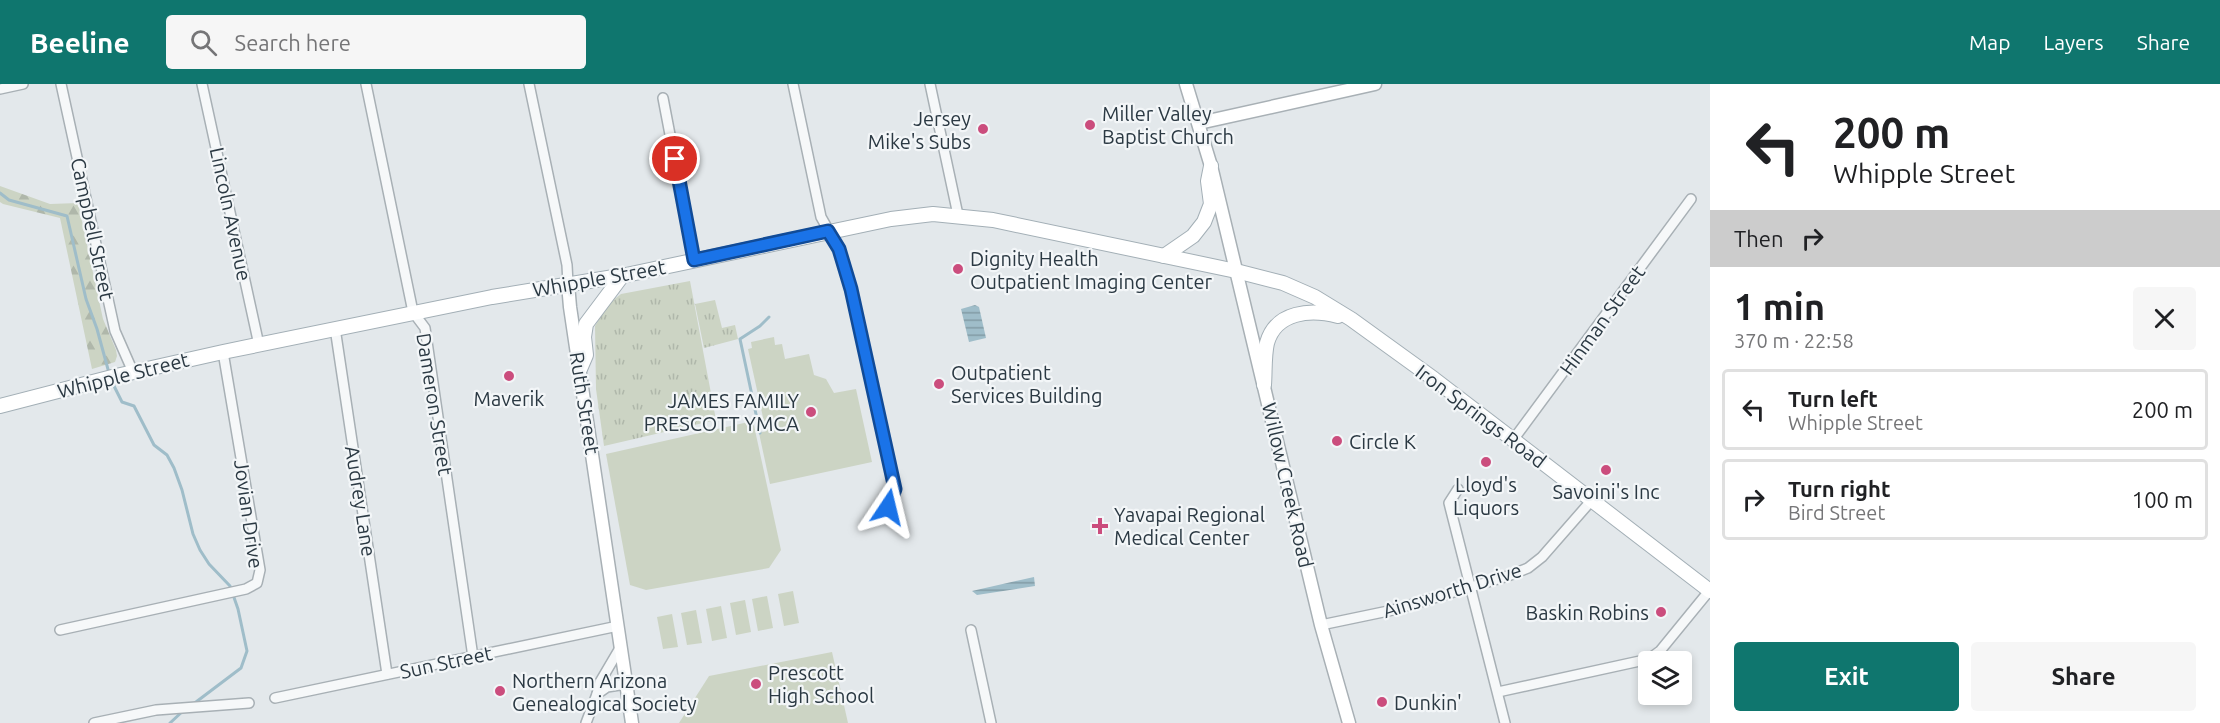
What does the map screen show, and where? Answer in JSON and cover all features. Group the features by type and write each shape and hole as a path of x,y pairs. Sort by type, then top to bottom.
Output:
{"main road":[{"name":"Willow Creek Road","path":"1186,84 1211,166 1322,626 1348,723"},
{"path":"1199,123 1345,87 1375,84"},
{"path":"1164,256 1193,236 1204,222 1211,204 1208,181 1211,166"},
{"name":"Whipple Street","path":"0,406 133,372 335,328 413,312 622,276 828,231 933,214 993,220 1236,271"},
{"name":"Iron Springs Road","path":"1236,271 1284,283 1315,297 1351,319 1710,591"},
{"path":"580,369 586,355 584,337 586,324 622,276"},
{"name":"Ruth Street","path":"568,284 632,723"},
{"path":"1264,385 1267,343 1282,322 1292,315 1305,312 1322,312 1351,319"}],"street":[{"path":"0,89 23,84"},
{"name":"Campbell Street","path":"61,84 115,331 133,372"},
{"name":"Lincoln Avenue","path":"202,84 259,345"},
{"name":"Dameron Street","path":"366,84 413,312 425,328 473,657"},
{"name":"Ruth Street","path":"529,84 567,265 568,284"},
{"path":"793,84 819,209 839,249 860,323 895,489 888,507"},
{"path":"930,84 958,215"},
{"path":"663,98 694,260"},
{"name":"Hinman Street","path":"1513,440 1691,199"},
{"name":"Audrey Lane","path":"335,328 387,674"},
{"name":"Jovian Drive","path":"60,630 246,589 257,583 260,570 223,352"},
{"path":"1458,489 1449,503 1505,723"},
{"name":"Ainsworth Drive","path":"1322,626 1393,610 1528,568 1542,557 1591,501"},
{"path":"1498,692 1649,659 1660,651 1710,591"},
{"name":"Sun Street","path":"275,698 618,626"},
{"path":"971,630 991,723"},
{"path":"586,723 600,681 621,648"},
{"path":"597,694 607,687 626,684"},
{"path":"94,723 156,710 249,703"}],"green space":[{"path":"0,186 50,204 78,203 103,319 116,350 115,362 92,369 60,218 3,204 0,202"},
{"path":"690,281 716,420 604,446 596,389 595,326 608,304 621,294"},
{"path":"715,300 722,328 735,325 738,339 704,348 695,304"},
{"name":"JAMES FAMILY PRESCOTT YMCA","path":"774,337 775,345 782,344 785,359 809,354 814,375 826,379 834,393 856,389 872,462 770,484 759,433 766,431 748,349 752,348 751,342"},
{"path":"753,421 781,550 769,568 646,590 630,585 606,454"},
{"path":"793,591 799,623 784,626 778,594"},
{"path":"767,596 773,628 758,631 752,599"},
{"path":"745,600 751,632 736,635 730,603"},
{"path":"721,606 727,638 712,641 706,609"},
{"path":"696,610 702,643 687,645 681,613"},
{"path":"672,614 678,647 663,649 657,617"},
{"path":"832,652 848,723 679,723 709,676"}],"water":[{"path":"975,305 979,307 986,338 969,342 961,309"},
{"path":"1034,577 1035,586 977,595 972,591"}],"waterway":[{"path":"0,193 9,200 67,216 86,299 109,373"},
{"path":"760,433 740,339 769,317"},
{"path":"112,382 122,402 134,406 154,445 167,455 182,490 193,534 200,550 209,564 230,586 238,609 247,651 241,668 192,705"},
{"path":"170,723 184,710"}],"place":[{"name":"Miller Valley Baptist Church","path":"1090,125"},
{"name":"Jersey Mike's Subs","path":"983,129"},
{"name":"Dignity Health Outpatient Imaging Center","path":"958,269"},
{"name":"Maverik","path":"509,376"},
{"name":"Outpatient Services Building","path":"939,384"},
{"name":"JAMES FAMILY PRESCOTT YMCA","path":"811,412"},
{"name":"Circle K","path":"1337,441"},
{"name":"Lloyd's Liquors","path":"1486,462"},
{"name":"Savoini's Inc","path":"1606,470"},
{"name":"Yavapai Regional Medical Center","path":"1100,526"},
{"name":"Baskin Robins","path":"1661,612"},
{"name":"Prescott High School","path":"756,684"},
{"name":"Northern Arizona Genealogical Society","path":"500,691"},
{"name":"Dunkin'","path":"1382,702"}],"route":[{"path":"675,159 694,260 828,231 839,249 860,323 895,489 888,507"}]}
